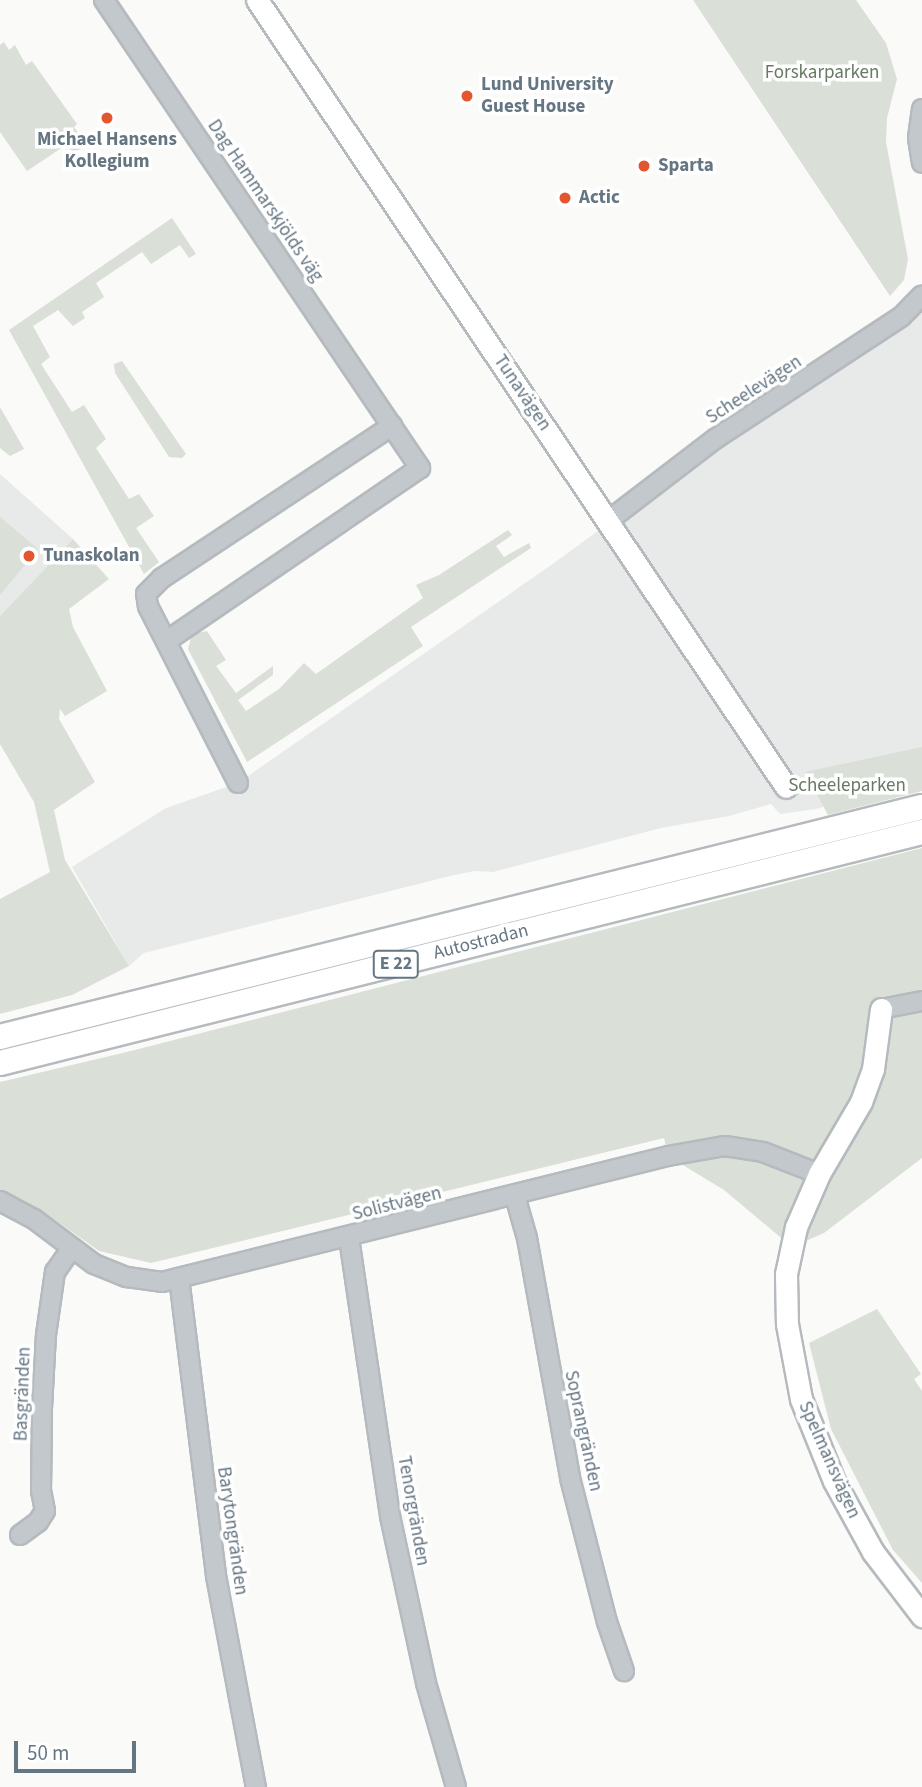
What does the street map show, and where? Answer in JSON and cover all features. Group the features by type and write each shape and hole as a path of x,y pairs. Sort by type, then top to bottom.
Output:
{"highway":[{"name":"Autostradan","path":"0,1063 786,853 843,827 922,807"},
{"name":"Autostradan","path":"0,1037 786,853 855,849 922,832"}],"main road":[{"name":"Tunavägen","path":"257,0 786,787"},
{"name":"Spelmansvägen","path":"881,1009 878,1044 865,1090 844,1134 819,1174 796,1227 786,1274 791,1360 813,1433 834,1481 873,1552 922,1616"}],"street":[{"name":"Dag Hammarskjölds väg","path":"104,0 420,468 166,640"},
{"path":"922,108 918,138 922,163"},
{"name":"Scheelevägen","path":"608,521 715,439 901,317 922,295"},
{"path":"238,783 146,600 146,594 162,578 392,426"},
{"path":"881,1009 922,1001"},
{"name":"Solistvägen","path":"0,1201 34,1219 94,1264 127,1278 149,1282 179,1278 349,1238 668,1156 725,1146 763,1152 819,1174"},
{"name":"Soprangränden","path":"516,1196 527,1238 570,1478 607,1622 624,1671"},
{"name":"Tenorgränden","path":"349,1238 390,1516 426,1683 456,1787"},
{"name":"Basgränden","path":"20,1535 38,1522 45,1511 41,1491 45,1350 55,1272 71,1248"},
{"name":"Barytongränden","path":"179,1278 216,1576 256,1787"}],"shaded area":[{"path":"922,295 922,780 816,809 780,814 771,804 729,816 661,828 493,872 475,871 454,875 144,953 129,966 72,867 166,808 238,783 554,563"},
{"name":"Tunaskolan","path":"0,474 73,539 0,616"}],"green space":[{"name":"Forskarparken","path":"693,0 856,0 886,43 897,79 887,118 886,142 908,259 904,280 890,296"},
{"path":"4,42 9,50 15,45 26,65 32,61 77,124 74,127 86,145 74,153 66,145 27,171 0,132 0,45"},
{"path":"172,218 196,254 189,258 180,245 151,264 142,252 96,283 104,297 82,312 85,318 73,326 58,310 33,326 50,357 41,364 72,412 84,405 106,439 96,448 129,499 139,494 154,516 136,528 159,562 144,574 9,330"},
{"path":"122,361 186,454 182,458 169,457 115,373 114,364"},
{"path":"0,407 24,449 10,456 0,448"},
{"path":"0,517 38,549 0,595"},
{"path":"508,530 512,535 496,546 504,557 529,543 531,548 411,627 423,646 247,762 188,649 192,634 207,631 226,660 216,666 236,693 273,666 273,675 238,700 246,711 279,689 304,663 316,674 423,598 416,585 439,575"},
{"path":"73,539 109,579 69,609 73,627 107,691 65,716 60,709 59,719 95,782 54,810 65,860 129,966 72,995 0,1014 0,899 50,872 34,802 0,744 0,616"},
{"name":"Scheeleparken","path":"922,747 922,791 828,815 805,772"},
{"path":"922,848 922,1158 824,1233 792,1247 724,1190 668,1156 664,1138 151,1263 99,1251 44,1212 0,1190 0,1082 131,1051"},
{"path":"877,1309 921,1374 914,1379 922,1391 922,1583 893,1550 831,1429 809,1343"}],"place":[{"name":"Lund University Guest House","path":"467,96"},
{"name":"Michael Hansens Kollegium","path":"107,118"},
{"name":"Sparta","path":"644,166"},
{"name":"Actic","path":"565,198"},
{"name":"Tunaskolan","path":"29,556"}]}
